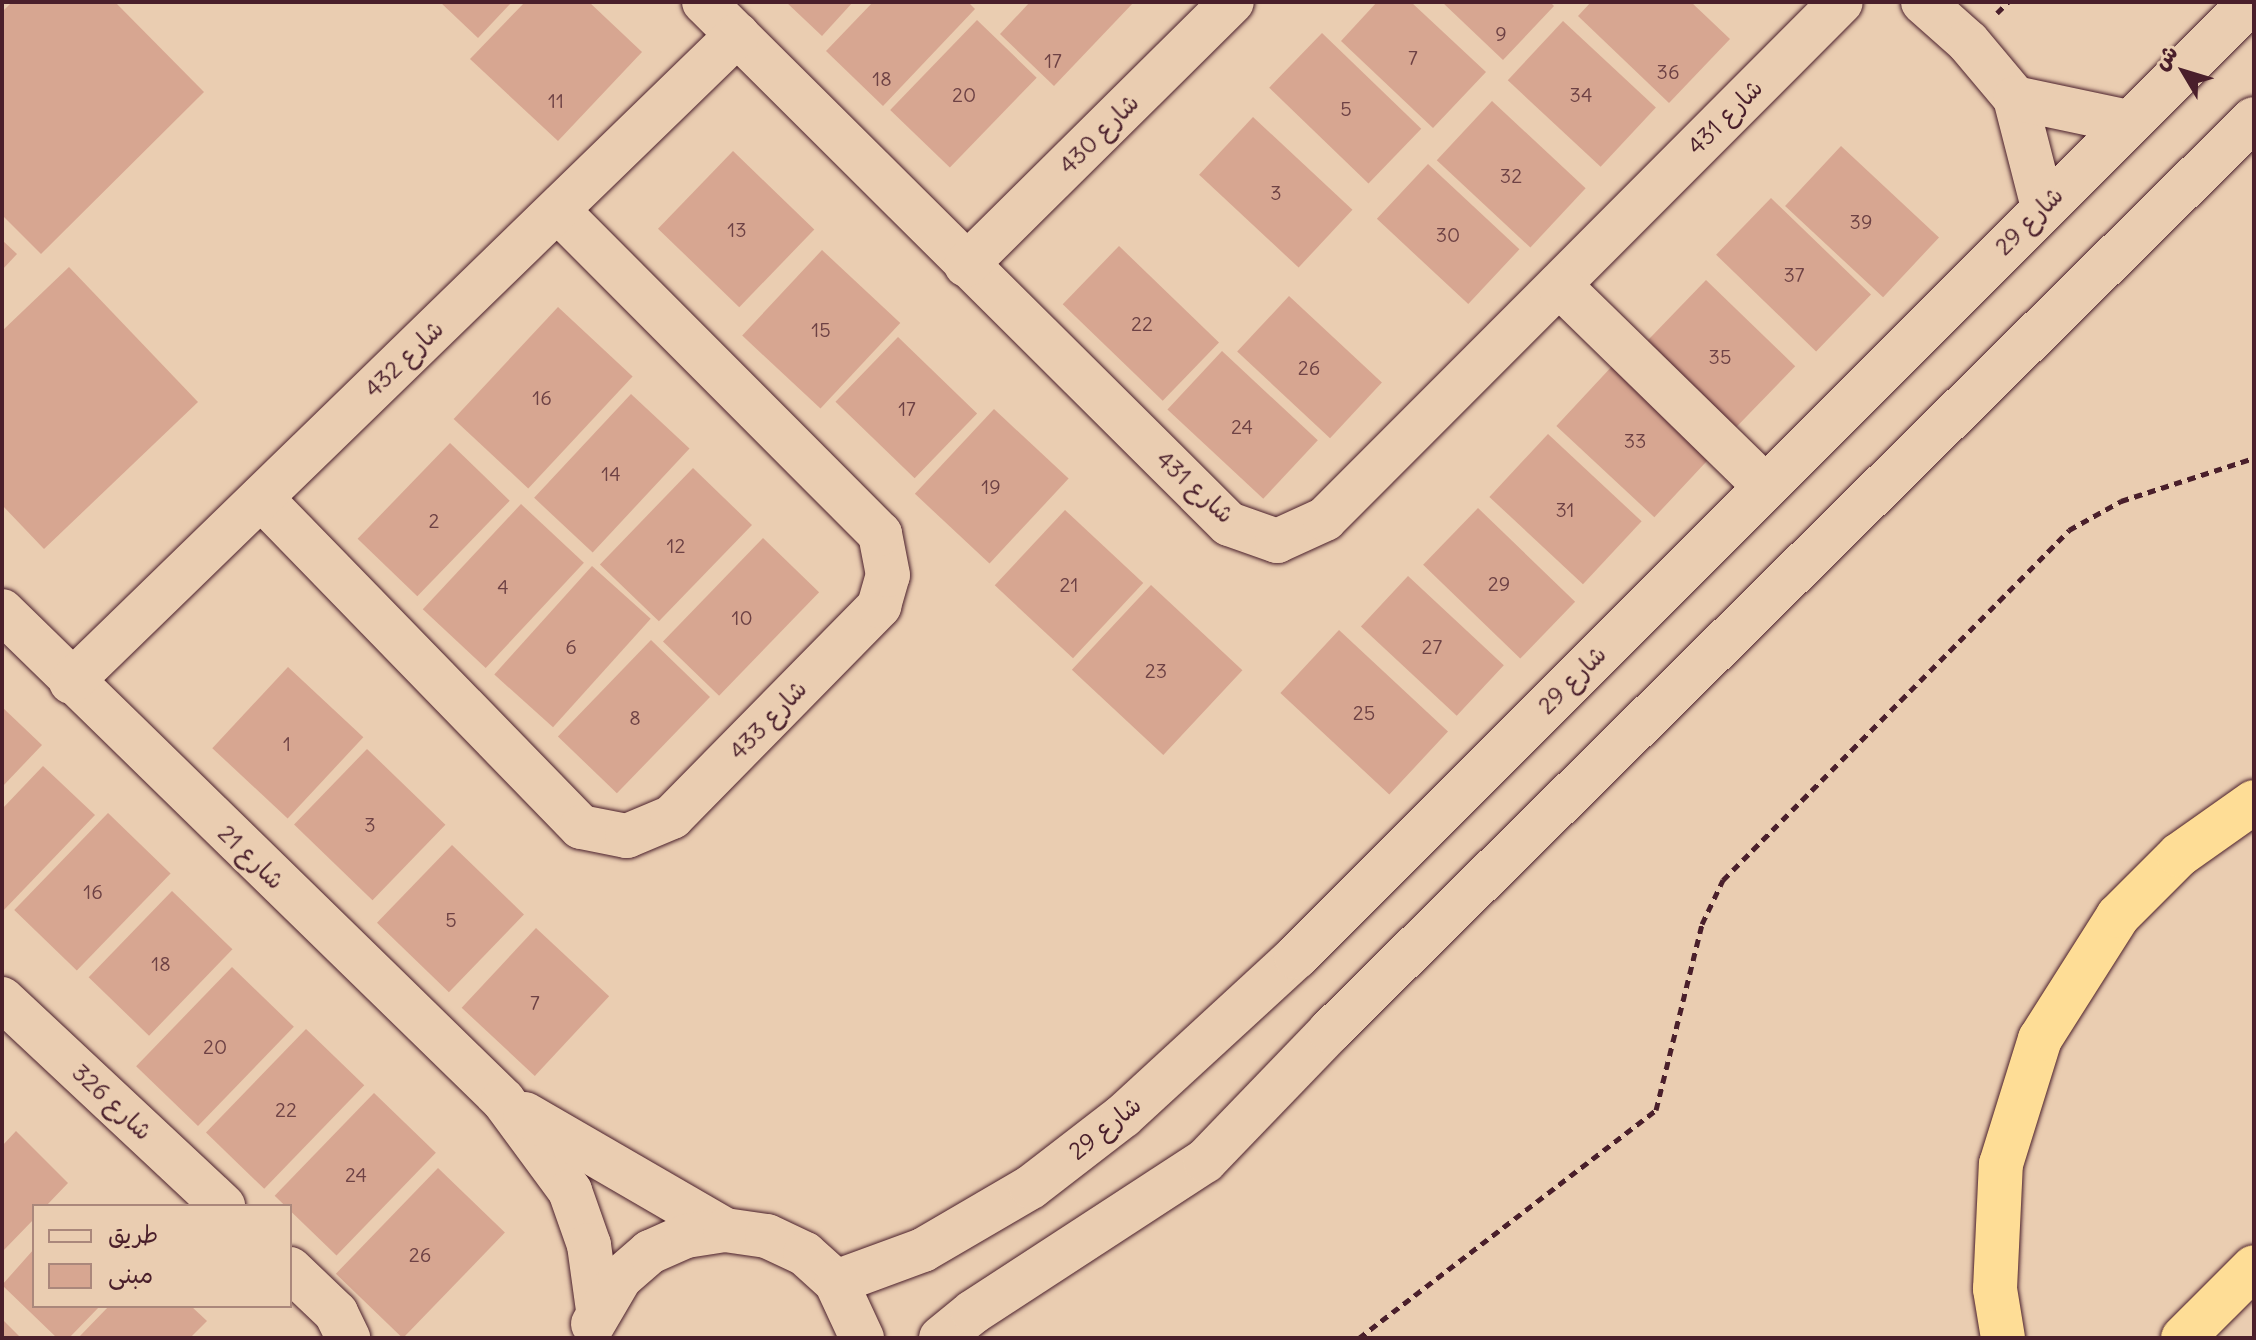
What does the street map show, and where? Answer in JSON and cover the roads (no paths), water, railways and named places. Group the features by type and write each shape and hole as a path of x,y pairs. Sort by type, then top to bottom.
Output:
{"highway":[{"path":"2003,1338 1995,1276 2001,1164 2040,1039 2069,988 2138,896 2179,855 2254,802"},
{"path":"2183,1338 2254,1267"}],"street":[{"name":"شارع 431","path":"704,2 1229,524 1277,541 1325,519 1841,2"},
{"name":"شارع 430","path":"966,265 1232,2"},
{"path":"1923,2 1968,42 2015,98 2043,207"},
{"name":"شارع 29","path":"836,1282 950,1234 1031,1187 1123,1116 1296,957 2251,2"},
{"name":"شارع 432","path":"71,682 737,35"},
{"path":"2015,98 2129,122"},
{"path":"941,1338 973,1312 1205,1161 1341,1020 2254,119"},
{"name":"شارع 433","path":"261,498 581,827 627,836 672,817 879,606 888,575 880,534 557,210"},
{"path":"1559,285 1765,486"},
{"name":"شارع 21","path":"2,611 71,682 503,1100 570,1191 589,1245 594,1324"},
{"name":"شارع 326","path":"2,999 221,1204"},
{"name":"شارع 21","path":"503,1100 615,1171 725,1230"},
{"path":"594,1324 620,1278 650,1252 686,1236 725,1230 767,1236 805,1254 836,1282 862,1338"},
{"path":"292,1271 336,1313 348,1338"}]}
